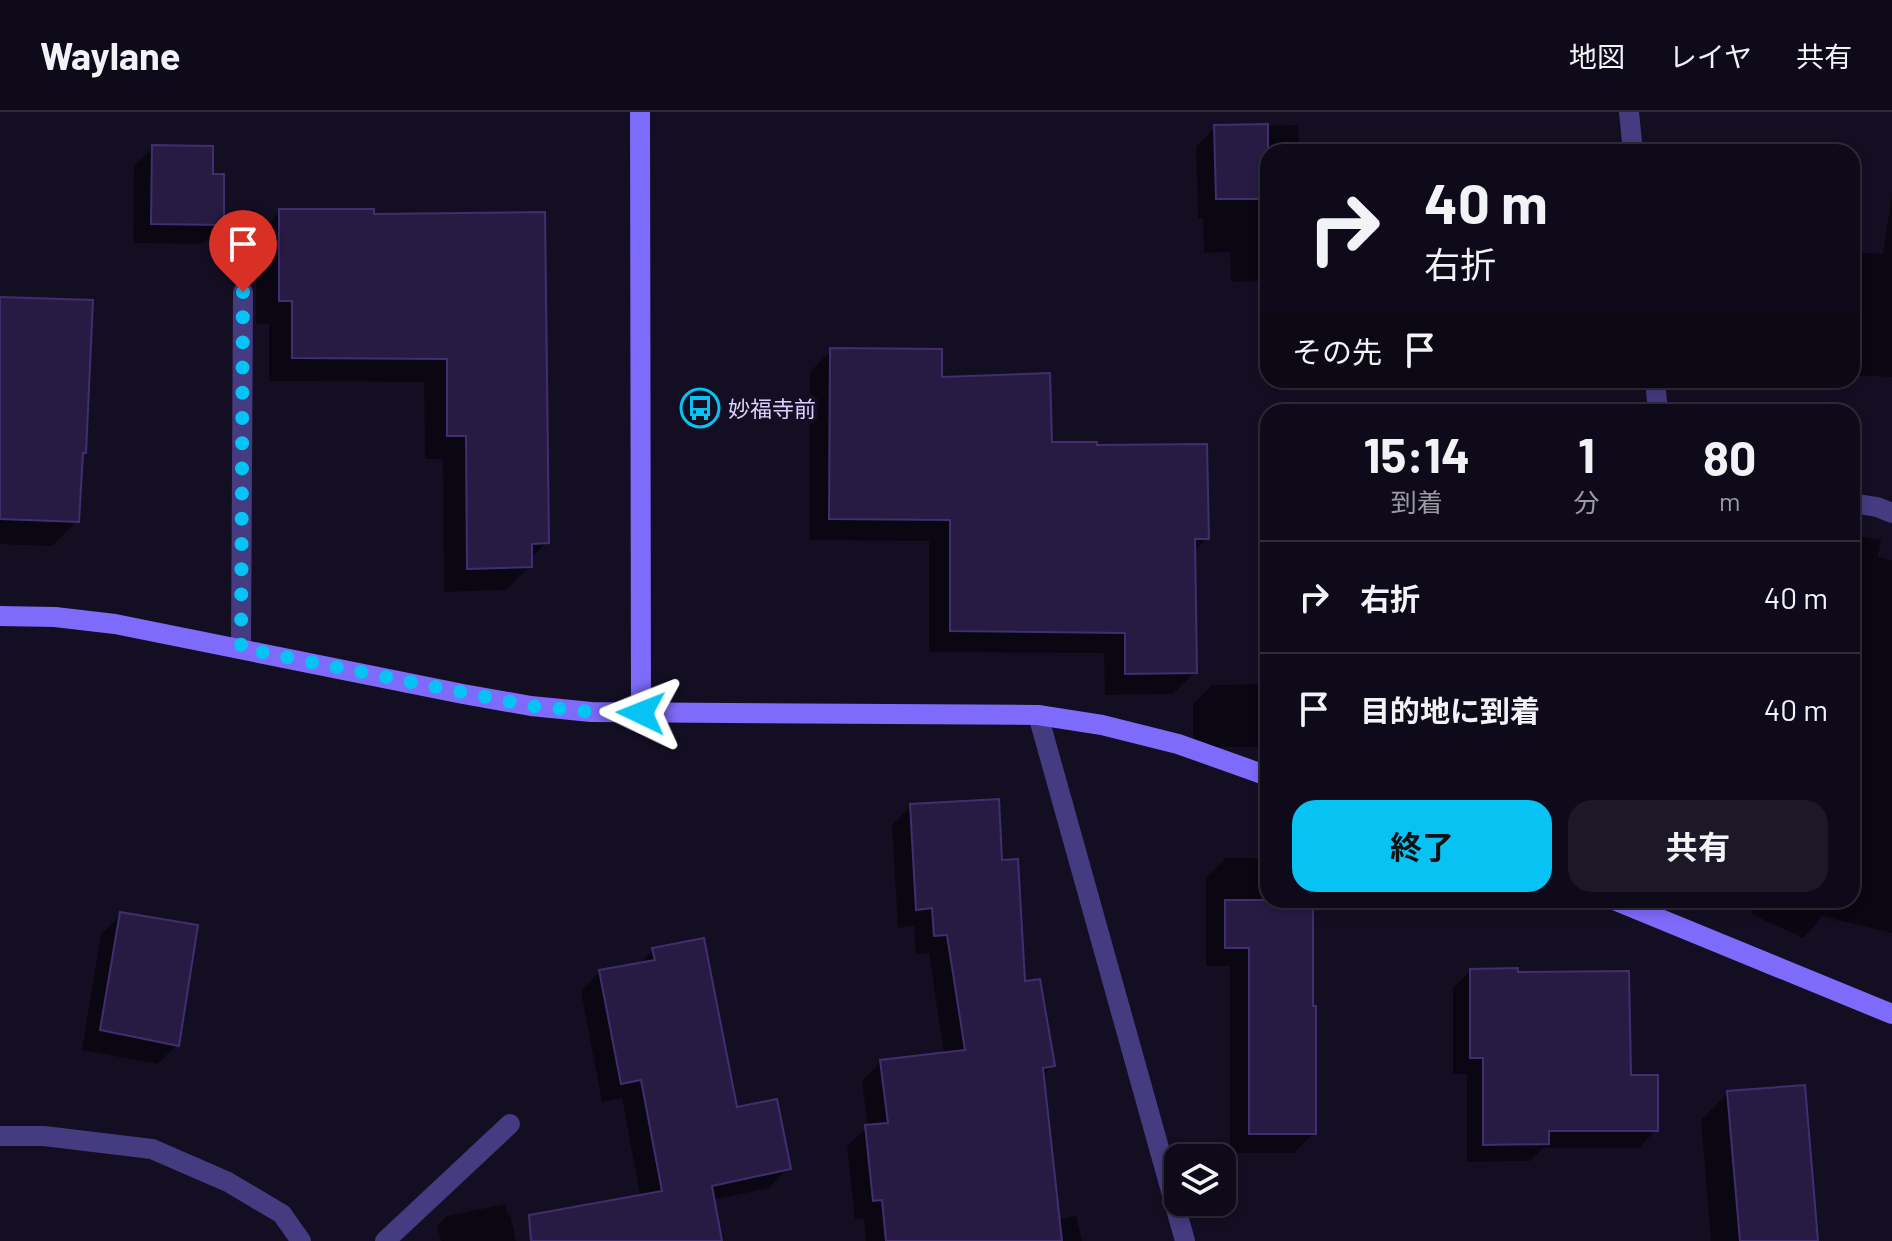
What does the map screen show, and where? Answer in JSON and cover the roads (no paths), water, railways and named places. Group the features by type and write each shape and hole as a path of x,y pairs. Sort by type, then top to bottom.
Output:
{"street":[{"path":"640,112 641,713"},
{"path":"1629,112 1632,144"},
{"path":"241,648 243,292"},
{"path":"1860,504 1892,513"},
{"path":"0,616 55,617 115,624 531,706 591,712 1038,715 1102,725 1178,744 1260,773"},
{"path":"1038,715 1185,1241"},
{"path":"1634,908 1892,1014"},
{"path":"385,1241 510,1124"},
{"path":"0,1136 44,1136 152,1149 228,1182 282,1214 301,1241"}],"place":[{"name":"妙福寺前","path":"700,408"}]}
